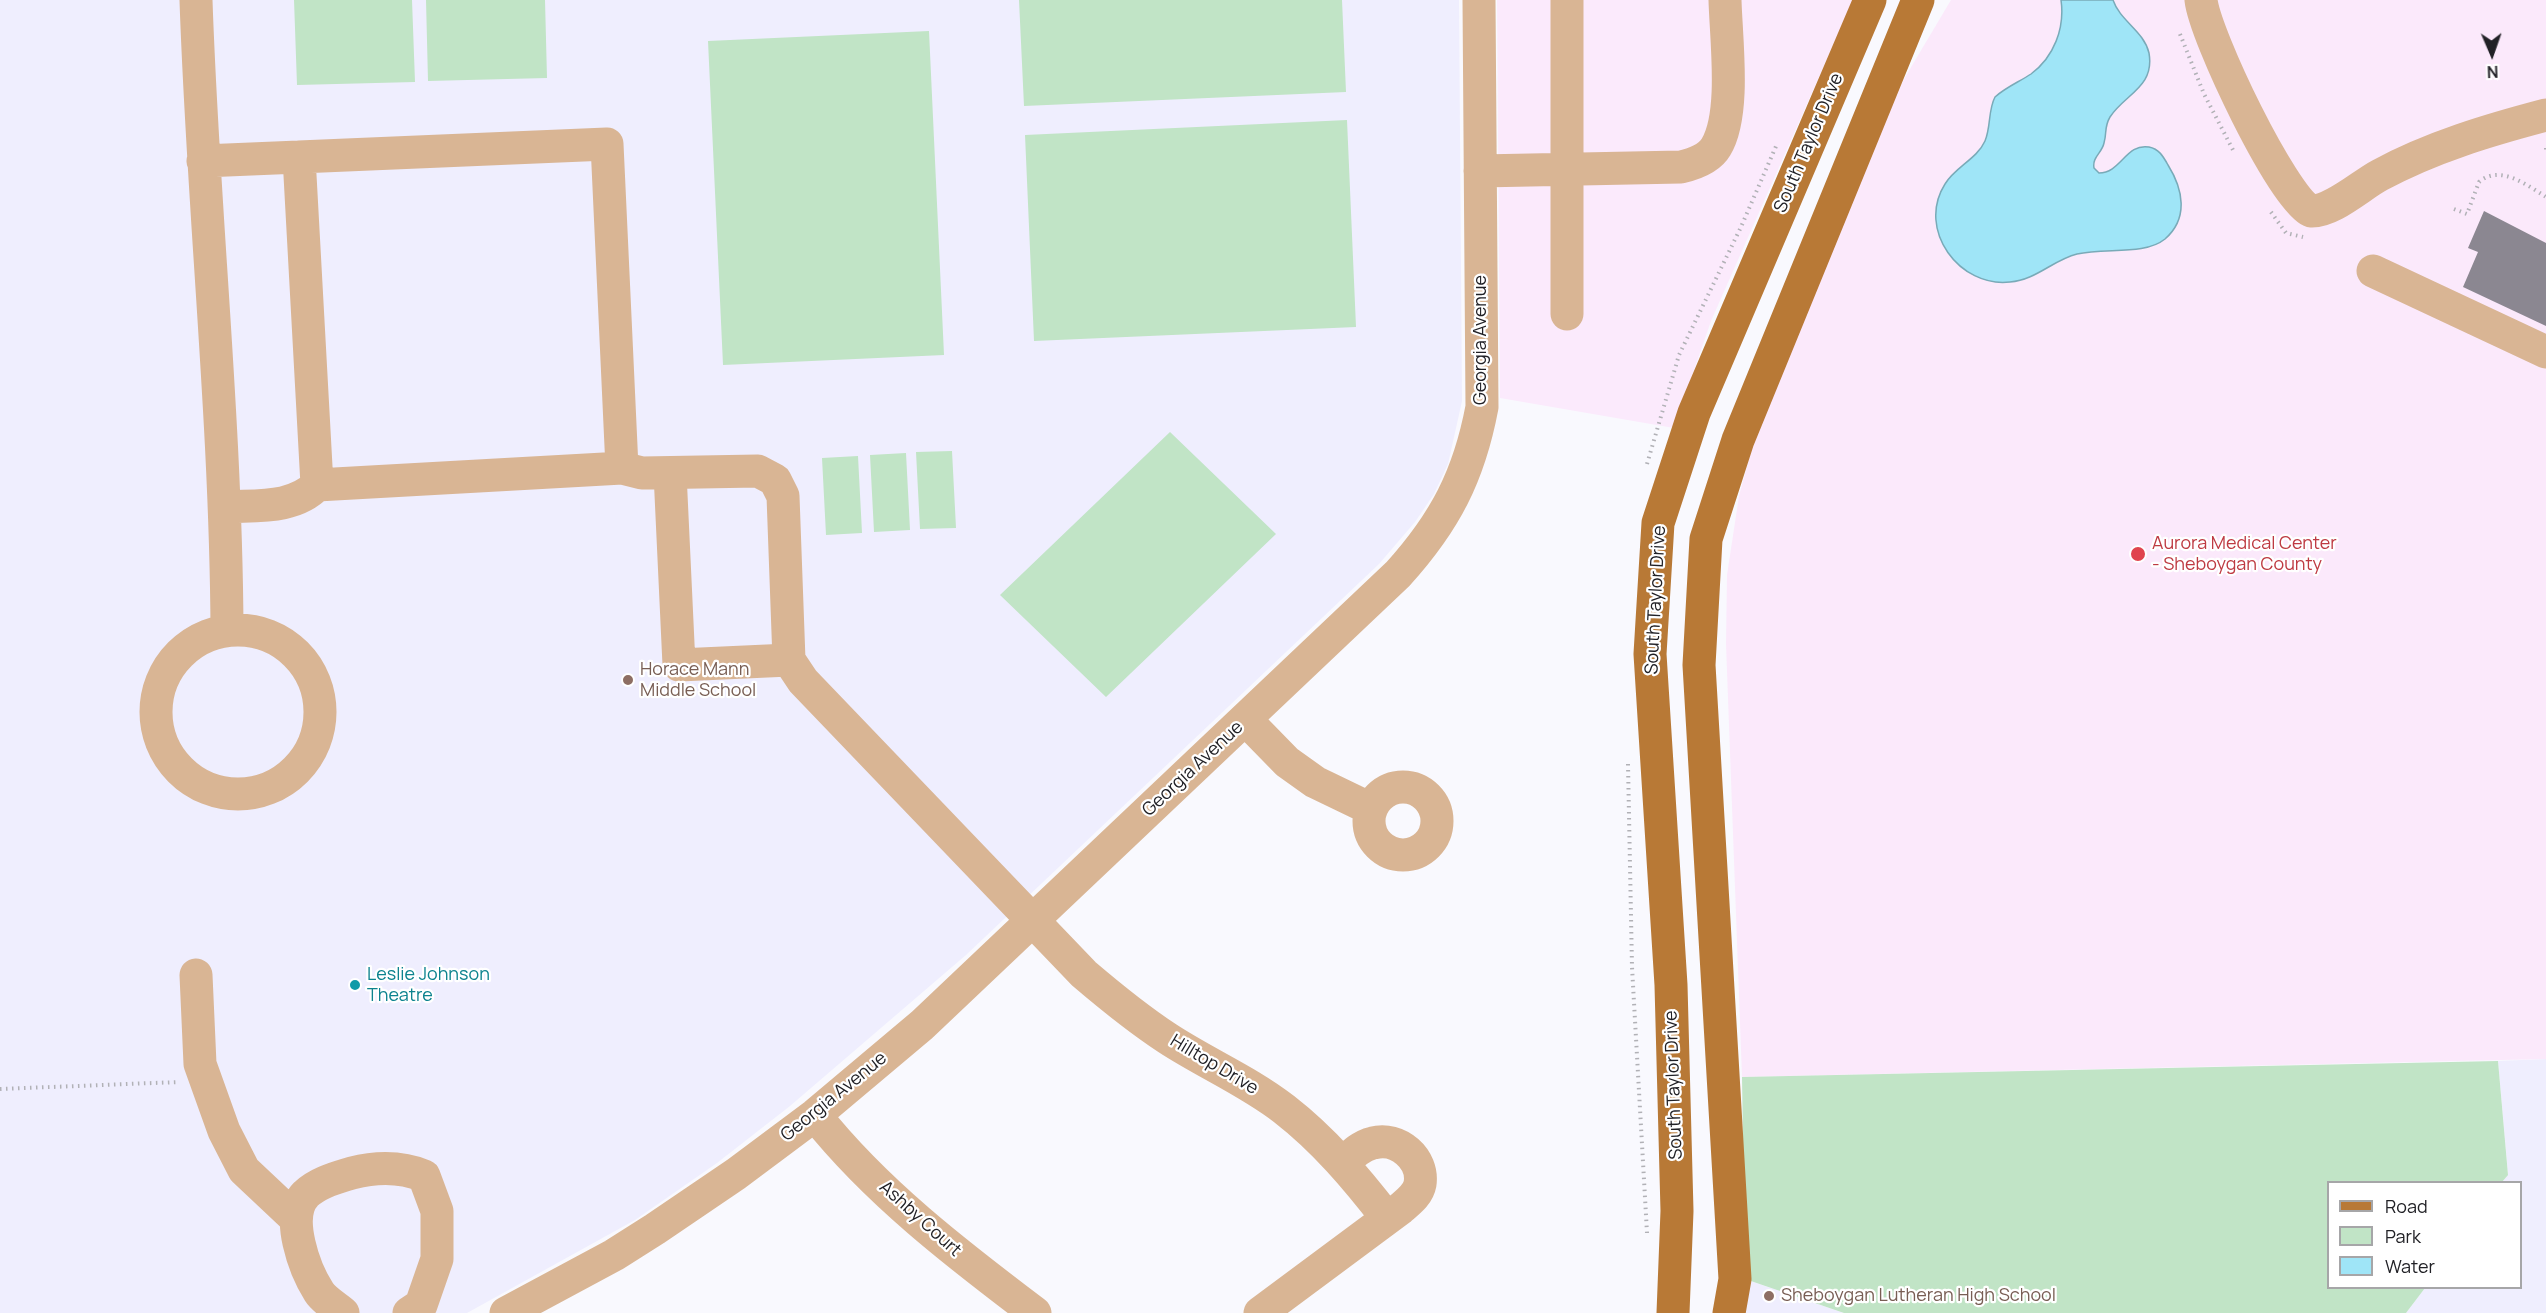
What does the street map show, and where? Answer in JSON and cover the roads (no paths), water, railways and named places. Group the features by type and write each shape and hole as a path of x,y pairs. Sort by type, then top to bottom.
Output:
{"main road":[{"name":"South Taylor Drive","path":"1673,1313 1677,1211 1671,985 1650,654 1658,523 1694,413 1870,0"},
{"path":"1729,1313 1735,1279 1699,665 1706,539 1738,440 1918,0"}],"street":[{"path":"196,0 203,161 226,507 226,630"},
{"name":"Georgia Avenue","path":"506,1313 614,1255 655,1229 736,1174 815,1115 922,1024 1245,719 1410,561 1443,517 1464,477 1475,443 1482,408 1479,0"},
{"path":"1568,0 1568,314"},
{"path":"1480,171 1681,167 1698,162 1715,149 1726,124 1725,0"},
{"path":"2201,0 2207,26 2236,94 2280,171 2309,211 2325,210 2379,175 2432,151 2489,130 2546,114"},
{"path":"203,161 607,144 622,468"},
{"path":"298,157 317,485"},
{"path":"2373,271 2546,352"},
{"path":"226,507 296,500 308,494 317,485 622,468 642,473 758,471 776,480 783,496 789,660 679,665 670,473"},
{"path":"226,630 253,631 278,640 299,657 313,679 320,705 318,731 308,755 291,776 268,789 242,794 215,791 190,779 170,760 158,734 155,706 162,679 177,656 200,639 226,630"},
{"name":"Hilltop Drive","path":"789,660 809,688 1084,974 1125,1009 1168,1039 1255,1089 1320,1139 1387,1218"},
{"path":"1245,719 1287,762 1315,782 1371,809"},
{"path":"196,975 200,1064 224,1131 244,1170 295,1218"},
{"name":"Ashby Court","path":"815,1115 834,1139 907,1210 969,1263 1034,1313"},
{"path":"1260,1313 1387,1218 1412,1198 1420,1186 1420,1170 1412,1155 1395,1143 1374,1142 1358,1149 1343,1164"},
{"path":"343,1313 320,1294 302,1254 295,1218 305,1195 329,1180 370,1168 407,1169 424,1176 437,1212 437,1259 421,1305 409,1313"}],"water":[{"path":"2061,0 2113,0 2121,14 2146,45 2150,65 2148,74 2110,117 2103,146 2094,161 2094,168 2099,173 2107,172 2135,149 2149,147 2155,149 2173,174 2180,193 2178,222 2165,239 2146,248 2077,254 2028,278 2010,282 1992,281 1975,276 1960,266 1948,252 1940,237 1936,220 1937,202 1949,178 1977,153 1985,141 1995,97 2031,74 2052,50 2061,21"}],"place":[{"name":"Aurora Medical Center - Sheboygan County","path":"2138,554"},
{"name":"Horace Mann Middle School","path":"628,680"},
{"name":"Leslie Johnson Theatre","path":"355,985"},
{"name":"Sheboygan Lutheran High School","path":"1769,1296"}]}
